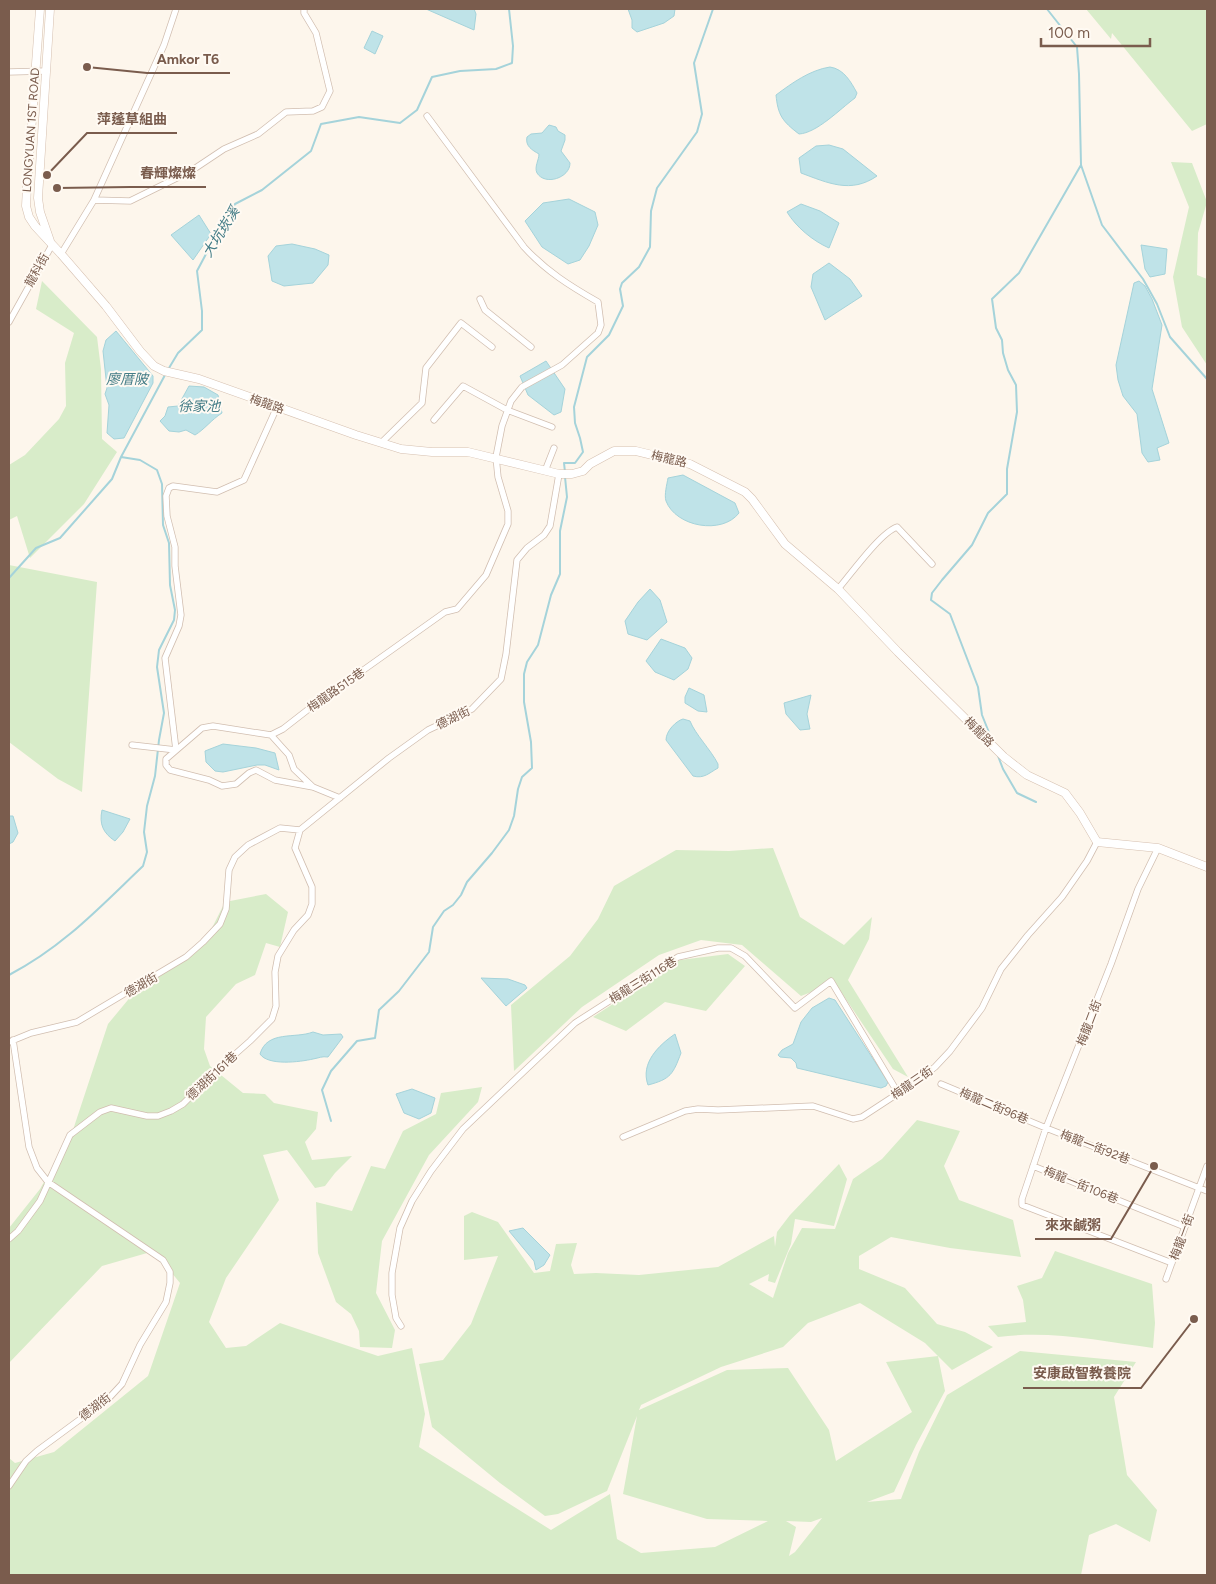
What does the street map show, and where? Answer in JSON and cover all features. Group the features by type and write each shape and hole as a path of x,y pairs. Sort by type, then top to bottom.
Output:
{"street":[{"name":"LONGYUAN 1ST ROAD","path":"40,9 26,206 35,226 52,245"},
{"name":"LONGYUAN 1ST ROAD","path":"50,9 38,198 40,212 52,245"},
{"path":"61,254 94,200 164,45 176,9"},
{"path":"94,200 130,201 190,171 224,149 258,134 286,112 313,111 322,107 330,91 316,34 304,14 304,9"},
{"path":"9,72 46,71"},
{"name":"梅龍路515巷","path":"271,735 283,729 445,612 457,609 486,575 508,524 508,511 498,477 496,457 502,426 510,400 522,387 562,365 598,333 601,325 598,302 573,288 540,264 524,247 427,116"},
{"name":"梅龍路","path":"52,245 106,306 140,351 154,366 168,372 200,379 401,449 432,452 468,452 496,457 559,474 570,474 584,470 590,464 614,451 636,451 690,464 745,492 785,544 838,589 898,652 1002,755 1027,775 1065,793 1080,813 1097,842"},
{"name":"龍科街","path":"10,318 52,245"},
{"path":"480,299 485,310 531,347"},
{"path":"381,443 422,403 426,368 461,323 492,347"},
{"path":"434,420 462,386 507,410 552,427"},
{"path":"176,750 165,658 179,626 181,615 175,566 175,547 167,516 166,496 169,488 173,486 217,492 244,480 277,407"},
{"path":"545,470 554,448"},
{"name":"德湖街","path":"9,1486 26,1461 37,1451 109,1398 122,1384 140,1345 166,1302 170,1283 170,1272 163,1260 48,1182 37,1168 29,1147 11,1041 32,1033 78,1022 186,957 220,924 226,909 229,870 235,857 248,845 280,828 300,830 389,758 428,730 472,709 501,679 506,654 517,560 527,548 544,535 550,526 559,474"},
{"path":"838,589 878,542 891,529 896,527 932,564"},
{"path":"313,787 294,769 289,755 271,735 213,726 202,728 166,759 166,765 170,770 209,780 222,786 236,784 249,773 256,770 275,780 313,787 340,798"},
{"path":"132,745 176,750"},
{"name":"德湖街161巷","path":"9,1239 18,1231 40,1201 70,1135 100,1112 111,1108 147,1116 158,1116 171,1112 183,1104 272,1018 276,1006 275,972 278,956 294,930 308,915 312,904 312,887 295,848 300,830"},
{"path":"1097,842 1158,848 1207,867"},
{"name":"梅龍三街","path":"623,1137 685,1111 698,1109 718,1110 813,1106 853,1119 862,1117 898,1094 935,1066 950,1051 982,1008 1001,969 1028,934 1062,896 1087,861 1097,842"},
{"name":"梅龍二街","path":"1158,848 1138,889 1114,956 1046,1128 1022,1199 1022,1205 1172,1263"},
{"name":"梅龍三街116巷","path":"402,1326 396,1318 392,1295 392,1273 400,1228 412,1201 432,1168 463,1129 502,1090 575,1023 678,957 718,948 731,948 745,956 795,1008 831,981 898,1094"},
{"name":"梅龍二街96巷","path":"941,1084 1046,1128"},
{"name":"梅龍一街92巷","path":"1046,1128 1207,1191"},
{"name":"梅龍一街106巷","path":"1034,1166 1185,1227"},
{"name":"梅龍一街","path":"1166,1279 1207,1166"}],"green space":[{"path":"1086,9 1207,9 1207,124 1192,131 1112,33 1111,39"},
{"path":"1171,162 1192,163 1207,202 1198,233 1197,275 1207,279 1207,365 1182,327 1173,277 1189,207"},
{"path":"42,281 97,337 101,369 102,439 117,452 84,504 30,558 17,516 9,520 9,465 25,455 59,419 66,406 65,363 74,333 36,309"},
{"path":"9,565 97,582 82,792 58,779 9,742"},
{"path":"773,848 800,917 844,945 872,917 869,939 848,980 908,1077 893,1069 835,983 801,996 742,945 701,940 659,955 582,1007 514,1071 511,1005 570,956 598,919 614,886 676,850 729,851"},
{"path":"266,894 288,912 280,947 266,943 255,975 236,984 206,1017 204,1049 210,1066 243,1093 265,1094 274,1103 318,1112 316,1129 305,1142 312,1160 352,1156 325,1186 315,1188 287,1150 263,1155 279,1200 226,1278 209,1322 226,1348 246,1346 280,1323 378,1356 412,1348 425,1414 419,1447 551,1530 610,1494 617,1539 641,1553 715,1547 768,1521 707,1519 623,1494 637,1416 607,1491 558,1514 545,1516 500,1483 432,1427 419,1364 443,1360 471,1324 498,1256 464,1260 464,1216 472,1212 498,1222 534,1273 550,1271 556,1244 577,1243 571,1265 574,1274 639,1275 718,1267 774,1236 775,1247 777,1232 790,1215 839,1164 847,1179 834,1226 795,1219 791,1244 775,1283 768,1281 769,1274 749,1284 773,1298 788,1253 802,1228 835,1229 853,1179 882,1159 917,1120 960,1131 944,1166 959,1200 1013,1220 1021,1257 950,1248 891,1237 859,1256 859,1269 905,1288 937,1324 965,1332 993,1347 952,1370 938,1356 945,1391 916,1445 894,1492 867,1502 901,1499 919,1452 947,1395 1020,1351 1136,1362 1114,1397 1127,1475 1157,1510 1150,1542 1116,1524 1089,1535 1081,1575 9,1575 9,1458 15,1463 54,1452 148,1376 180,1283 154,1251 102,1266 9,1363 9,1228 40,1189 72,1133 108,1024 132,995 206,940 225,902","holes":["860,1303 925,1343 938,1356 886,1362 912,1412 836,1461 829,1430 788,1368 727,1370 639,1410 641,1405 721,1367 783,1347 808,1323","822,1518 795,1552 789,1556 796,1527 786,1521 811,1522"]},
{"path":"728,954 745,966 706,1011 665,1002 626,1031 593,1017 680,960"},
{"path":"482,1087 478,1102 429,1155 382,1241 376,1293 395,1330 392,1348 360,1347 359,1331 351,1314 336,1302 318,1253 316,1202 352,1211 371,1166 385,1169 403,1131 436,1114 441,1093"},
{"path":"1055,1251 1152,1284 1155,1323 1153,1348 1056,1336 1017,1335 998,1337 988,1326 1026,1322 1023,1300 1017,1286 1042,1278"}],"water":[{"path":"426,9 474,9 476,14 474,30"},
{"path":"628,9 675,9 674,16 664,23 637,32 632,28 632,20"},
{"path":"372,31 383,36 375,54 364,48"},
{"path":"830,67 839,70 846,77 857,93 855,98 821,125 806,133 799,134 782,117 776,95 808,74"},
{"path":"549,125 556,127 558,131 565,135 561,151 570,163 566,173 551,180 541,177 537,173 536,168 539,154 527,143 527,137 531,134 542,133"},
{"path":"829,145 843,149 877,176 858,185 849,186 830,183 801,173 799,158 816,146"},
{"path":"569,199 595,212 598,225 589,246 580,260 568,264 542,247 525,221 543,203"},
{"path":"801,204 820,211 839,223 829,248 805,233 787,212"},
{"path":"199,215 211,234 193,260 171,235"},
{"path":"292,244 315,249 329,255 328,265 313,283 284,286 272,281 268,256 276,246"},
{"path":"1141,245 1167,249 1165,274 1150,277 1145,269"},
{"path":"829,263 850,279 862,296 825,320 811,287 813,274"},
{"path":"1139,281 1145,286 1152,299 1162,325 1152,389 1169,443 1157,448 1160,460 1148,462 1142,453 1137,414 1123,396 1116,365 1134,283"},
{"name":"廖厝陂","path":"116,331 153,376 153,383 124,438 114,439 107,433 109,405 105,394 107,388 103,351 106,340"},
{"path":"546,361 565,389 561,412 554,415 528,395 520,376"},
{"name":"徐家池","path":"189,386 204,387 218,395 222,413 195,435 186,430 179,432 169,431 160,421 165,416 168,407 178,406"},
{"path":"683,475 735,503 739,513 731,520 711,526 689,522 679,517 671,510 665,499 665,493 668,478"},
{"path":"650,589 660,600 667,622 647,640 628,634 625,621"},
{"path":"661,639 685,648 692,658 688,669 674,680 655,672 646,661"},
{"path":"689,688 704,695 707,712 698,711 685,703 685,697"},
{"path":"811,695 807,714 810,729 800,730 786,714 784,703"},
{"path":"683,719 690,721 718,764 718,768 706,775 700,777 693,776 666,740 672,727"},
{"path":"223,744 256,748 275,753 279,770 265,765 257,765 223,772 215,771 206,762 205,751"},
{"path":"102,810 130,819 123,832 115,841 107,835 103,828 101,820"},
{"path":"9,816 13,816 18,833 13,842 9,844"},
{"path":"481,978 508,979 525,985 527,988 506,1006"},
{"path":"829,998 835,1000 888,1082 886,1086 881,1088 797,1068 796,1063 791,1058 778,1055 782,1050 793,1044 801,1022 812,1008"},
{"path":"313,1032 323,1035 341,1034 343,1037 328,1057 277,1062 264,1058 260,1054 264,1046 275,1038"},
{"path":"675,1034 681,1053 676,1066 666,1078 648,1085 647,1069 652,1055"},
{"path":"412,1089 435,1098 431,1113 419,1119 404,1113 396,1094"},
{"path":"523,1228 550,1255 544,1265 536,1270 534,1261 509,1231"}],"waterway":[{"name":"大坑崁溪","path":"169,368 178,353 202,330 202,311 197,271 235,204 262,190 311,151 321,124 359,117 400,123 417,110 432,77 460,71 496,69 512,63 513,46 509,9"},
{"path":"565,472 564,463 575,463 583,452 575,423 574,407 587,357 609,335 623,306 620,289 622,283 639,267 650,247 651,211 657,188 697,132 702,114 694,63 713,9"},
{"path":"1047,9 1077,47 1081,165 1102,225 1143,279 1157,304 1170,337 1207,379"},
{"path":"992,740 982,715 978,687 950,614 931,600 932,593 972,545 988,513 1007,494 1007,469 1017,412 1016,385 1008,370 1003,353 1002,340 996,328 992,299 1019,273 1081,165"},
{"name":"大坑崁溪","path":"9,578 36,548 60,538 112,479 121,457 165,375"},
{"path":"9,975 47,952 96,911 143,866 147,852 144,832 147,806 155,776 164,713 157,667 159,650 174,620 175,610 170,585 169,543 163,525 162,484 157,470 140,460 121,457"},
{"path":"331,1121 322,1090 331,1071 357,1041 375,1038 379,1010 399,991 429,952 433,927 444,911 453,905 461,895 467,882 509,830 514,816 518,789 522,777 532,768 531,742 524,702 524,674 527,662 538,645 551,595 560,574 560,531 567,497 565,477"},
{"path":"998,756 1017,793 1036,802"}],"place":[{"name":"Amkor T6","path":"87,67"},
{"name":"萍蓬草組曲","path":"47,175"},
{"name":"春輝燦燦","path":"57,188"},
{"name":"來來鹹粥","path":"1154,1166"},
{"name":"安康啟智教養院","path":"1194,1319"}]}
